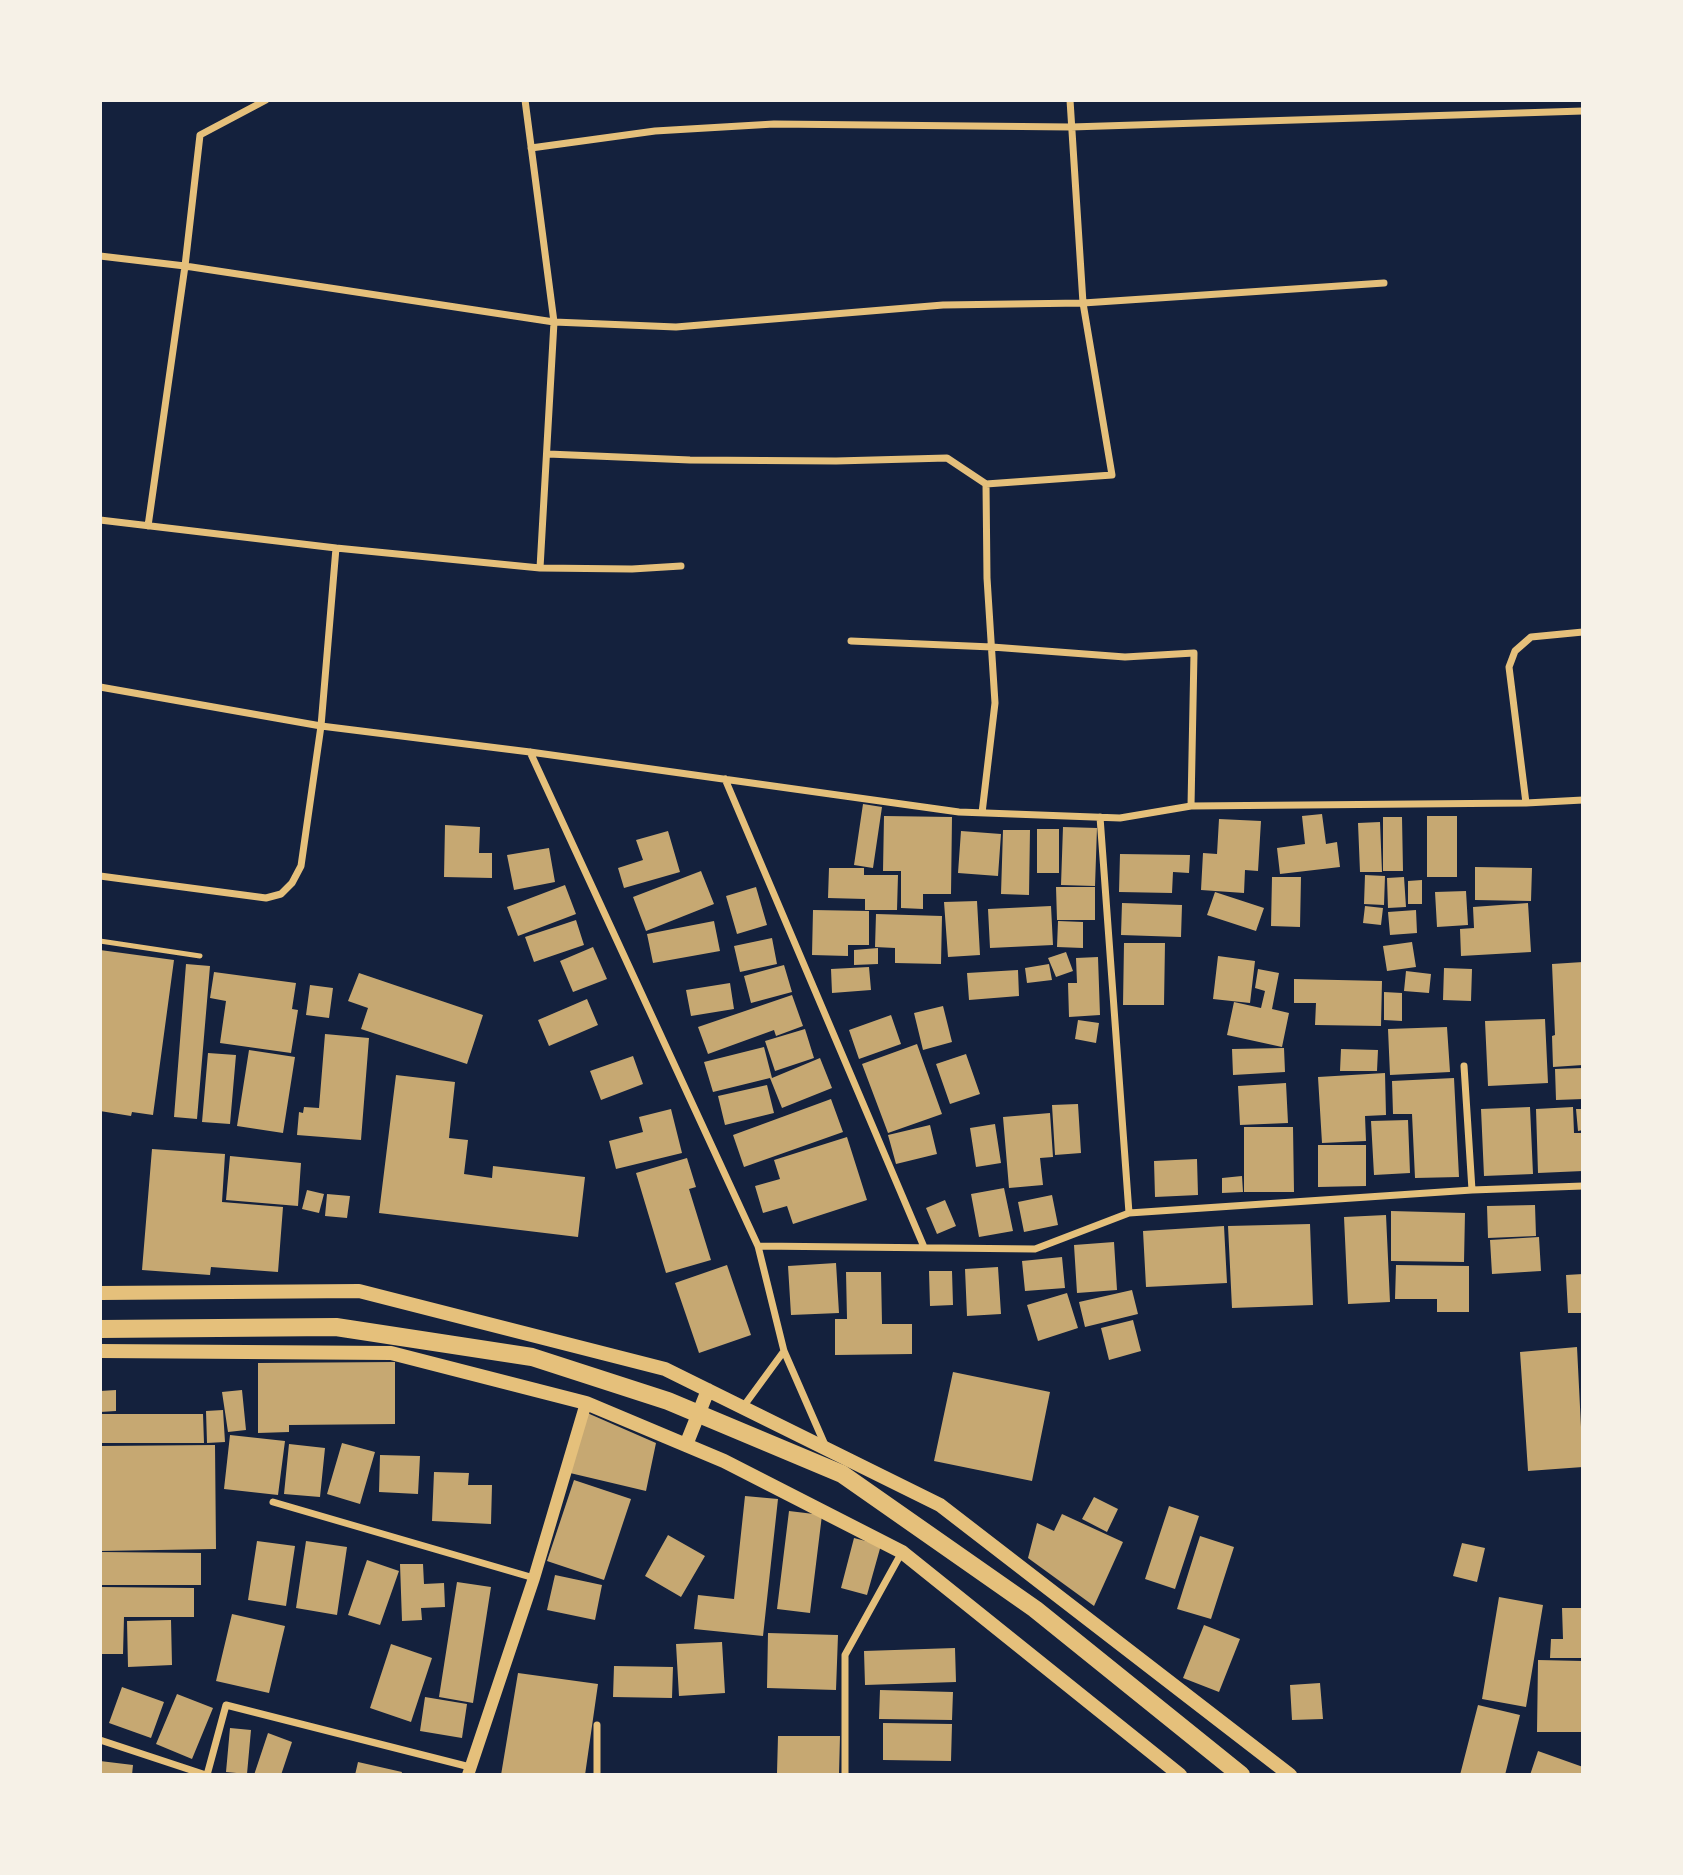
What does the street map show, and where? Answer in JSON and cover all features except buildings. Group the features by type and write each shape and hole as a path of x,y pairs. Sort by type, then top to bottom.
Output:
{"main road":[{"path":"100,1293 359,1291 665,1369 940,1505 1290,1775"},
{"path":"100,1329 336,1328 532,1357 668,1401 842,1474 1035,1609 1241,1775"},
{"path":"100,1351 391,1353 586,1403 724,1461 902,1552 1180,1775"},
{"path":"686,1444 708,1390"}],"street":[{"path":"148,526 185,266 200,135 266,100"},
{"path":"524,100 554,322 540,568"},
{"path":"548,454 690,460 836,461 947,458 986,484 1112,475 1083,303 1070,100"},
{"path":"531,148 655,131 774,124 1070,127 1583,111"},
{"path":"100,256 185,266 554,322 676,327 943,305 1083,303 1384,283"},
{"path":"982,813 995,703 986,484"},
{"path":"100,520 337,548 540,568 632,569 681,566"},
{"path":"100,876 266,898 281,894 292,883 301,866 321,726 337,548"},
{"path":"1526,803 1509,667 1515,651 1531,637 1583,632"},
{"path":"851,641 1125,657 1194,653 1191,806"},
{"path":"100,687 321,726 530,751 959,812 1120,818 1191,806 1526,803 1583,800"},
{"path":"530,751 758,1246 784,1351 827,1448"},
{"path":"725,779 925,1247"},
{"path":"1100,817 1129,1213"},
{"path":"1464,1066 1472,1190"},
{"path":"758,1246 1035,1249 1129,1213 1472,1190 1583,1186"},
{"path":"743,1407 784,1351"},
{"path":"100,1740 206,1775 226,1705 469,1771 534,1578 586,1403"},
{"path":"273,1502 534,1578"},
{"path":"845,1775 845,1655 902,1552"},
{"path":"597,1725 597,1775"}],"lane":[{"path":"100,941 200,956"}]}
